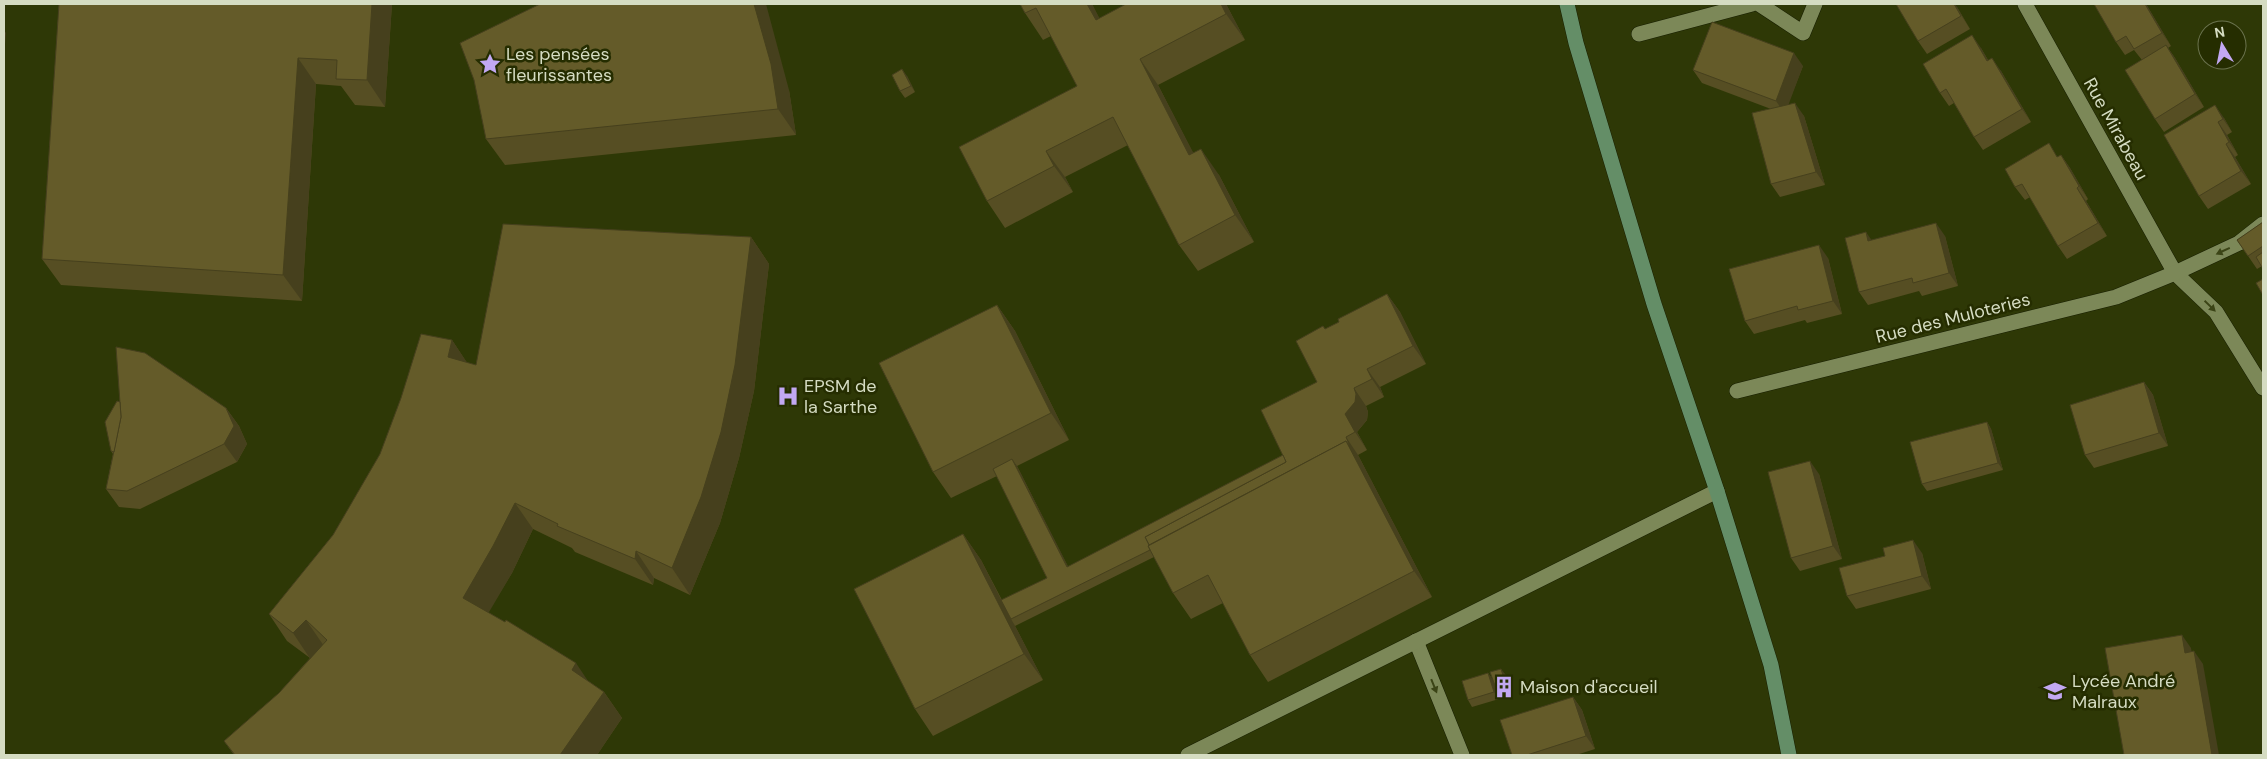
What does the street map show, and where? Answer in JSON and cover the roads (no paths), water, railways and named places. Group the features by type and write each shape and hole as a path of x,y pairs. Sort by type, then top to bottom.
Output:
{"street":[{"path":"1568,4 1576,43 1654,304 1717,491 1771,665 1789,755"},
{"path":"1639,34 1752,4"},
{"path":"1759,4 1803,33 1815,4"},
{"name":"Rue Mirabeau","path":"2025,4 2175,273"},
{"name":"Rue des Muloteries","path":"1737,391 2116,297 2175,273 2239,243 2263,224"},
{"path":"2175,273 2216,312 2263,388"},
{"path":"1188,755 1717,491"},
{"path":"1416,641 1462,755"}],"place":[{"name":"Les pensées fleurissantes","path":"490,64"},
{"name":"EPSM de la Sarthe","path":"788,396"},
{"name":"Maison d'accueil","path":"1504,687"},
{"name":"Lycée André Malraux","path":"2055,691"}]}
